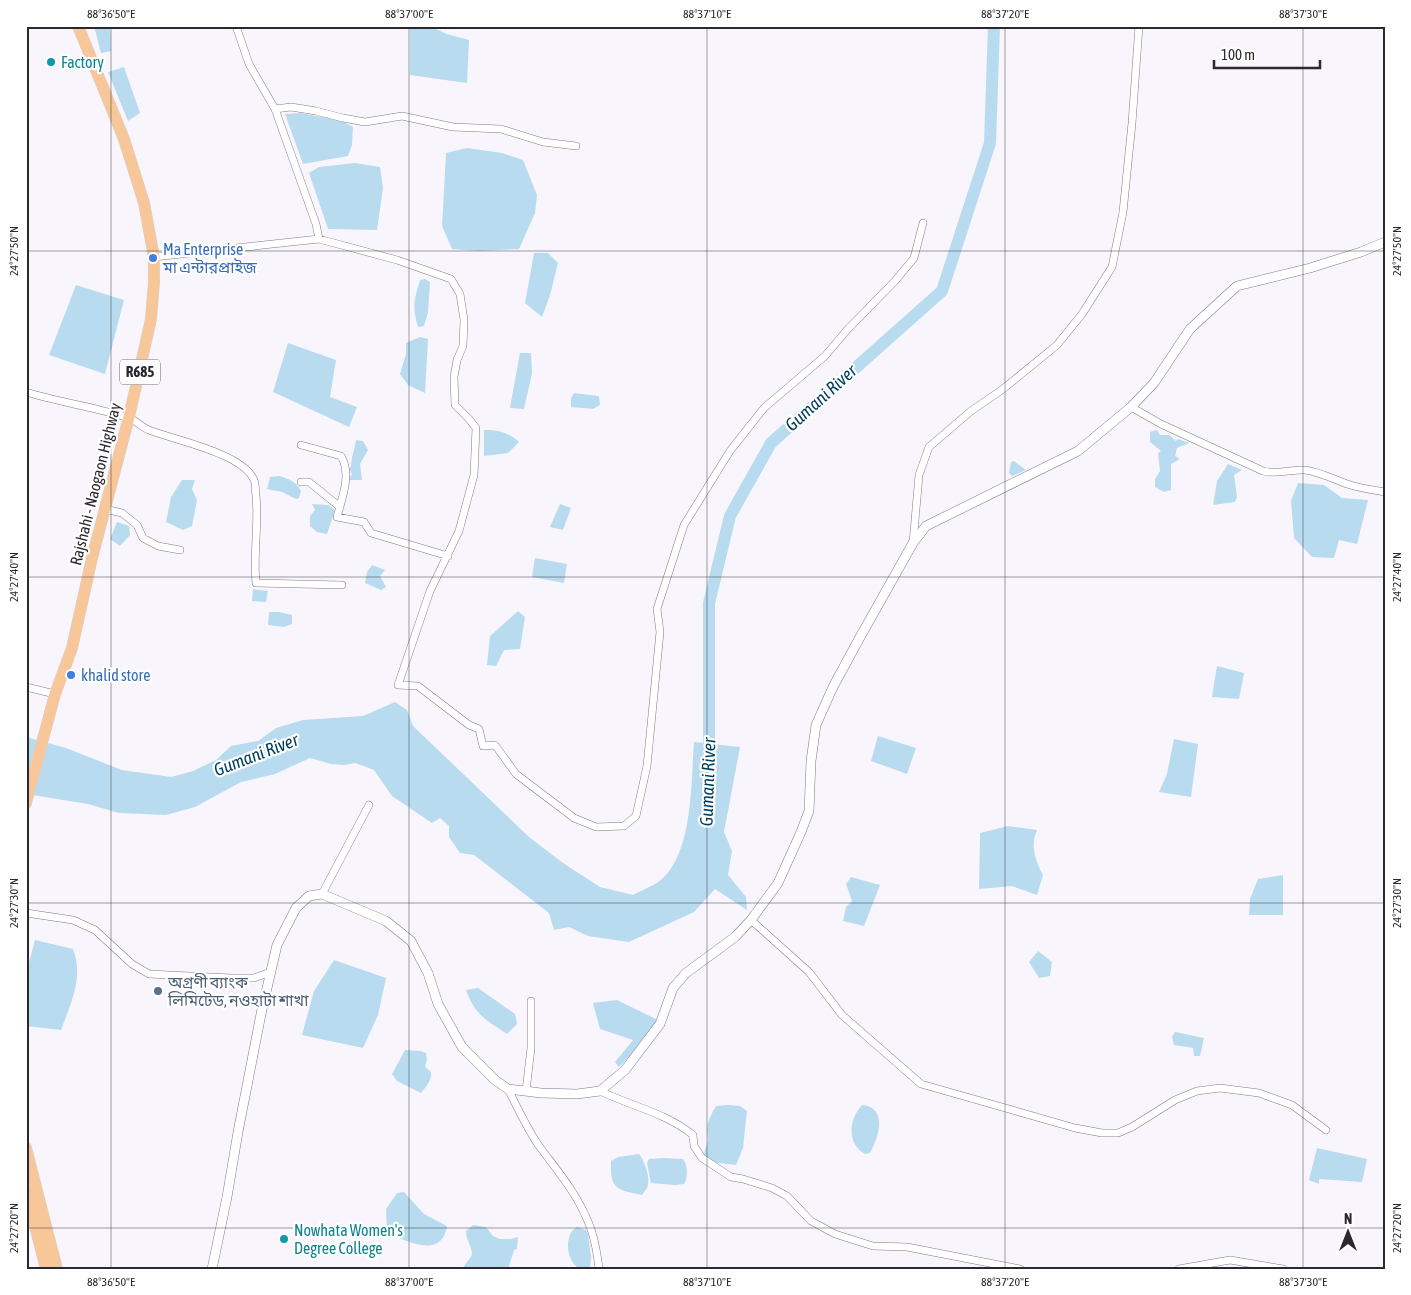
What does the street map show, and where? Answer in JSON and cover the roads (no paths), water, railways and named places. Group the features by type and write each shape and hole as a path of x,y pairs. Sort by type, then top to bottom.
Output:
{"main road":[{"name":"Rajshahi - Naogaon Highway","path":"26,803 55,694 72,648 92,558 129,417 151,318 154,257 144,203 124,139 78,26"},
{"path":"26,1148 57,1269"},
{"path":"26,1190 46,1269"}],"street":[{"path":"236,26 249,64 274,109 316,224 319,239"},
{"path":"913,543 918,475 929,447 971,411 1003,389 1056,345 1082,314 1112,267 1123,212 1139,26"},
{"path":"274,109 291,107 316,110 364,122 402,116 453,127 502,129 543,142 576,146"},
{"path":"154,257 319,239 396,260 451,279 460,294 464,320 464,346 457,360 454,377 455,405 476,428 474,475 459,531 430,591 398,685 418,686 468,725 479,730 483,746 495,745 516,774 574,818 596,826 624,826 636,816 647,766 660,632 657,609 684,525 730,451 764,408 825,356 914,258 923,223"},
{"path":"212,1269 259,1023 277,945 296,908 309,896 322,894 386,921 411,941 428,973 438,1004 462,1047 495,1080 508,1088 526,1091 578,1094 600,1091 625,1070 660,1024 673,988 686,973 735,937 751,920 778,883 809,811 811,761 816,725 833,688 913,543 926,526 1078,451 1131,407 1154,383 1190,329 1237,286 1310,268 1361,252 1385,242"},
{"path":"26,392 58,402 129,417 148,430 210,449 247,470 254,480 257,503 254,566 256,583 342,585"},
{"path":"1131,407 1161,424 1263,471 1281,473 1305,470 1349,484 1385,492"},
{"path":"301,445 341,456 346,465 345,486 337,517 364,522 371,533 448,556"},
{"path":"301,482 309,482 340,507"},
{"path":"105,509 122,513 136,526 144,538 158,546 180,550"},
{"path":"26,686 55,694"},
{"path":"322,894 369,805"},
{"path":"26,913 73,920 95,930 132,964 149,974 254,978 271,972"},
{"path":"751,920 809,972 842,1015 921,1084 1075,1128 1102,1133 1118,1133 1132,1127 1174,1100 1197,1091 1220,1088 1259,1092 1292,1106 1326,1130"},
{"path":"526,1091 531,1048 531,1001"},
{"path":"508,1088 517,1109 537,1143 563,1177 586,1216 595,1241 599,1269"},
{"path":"600,1091 619,1101 648,1110 678,1125 693,1135 694,1146 702,1158 731,1177 772,1188 787,1196 811,1221 835,1234 873,1246 908,1247 1020,1269"},
{"path":"1179,1269 1230,1260 1283,1269"}],"water":[{"path":"94,26 110,26 111,51 101,53"},
{"path":"410,26 429,26 447,34 469,40 467,83 410,75"},
{"path":"124,67 140,113 128,121 108,72"},
{"path":"300,113 340,120 353,127 352,145 348,156 303,164 285,114"},
{"path":"467,148 502,153 523,160 537,195 535,213 519,249 479,251 452,249 442,226 446,153"},
{"path":"355,163 380,167 383,188 377,230 328,229 309,173 319,167"},
{"path":"534,253 548,253 558,263 542,317 525,303"},
{"path":"425,279 430,282 428,312 424,326 418,327 414,309 415,298 420,280"},
{"path":"76,285 124,300 105,374 49,355"},
{"path":"420,337 428,339 425,393 408,385 400,374 406,354 406,343"},
{"path":"288,343 336,360 330,397 357,407 349,427 273,392"},
{"path":"520,353 531,353 532,373 524,409 510,408"},
{"path":"574,393 599,396 600,405 593,409 571,407 571,398"},
{"path":"484,430 503,432 519,442 508,453 484,456"},
{"path":"1157,430 1160,435 1169,435 1176,441 1178,439 1189,443 1177,448 1175,456 1180,459 1171,464 1171,490 1164,492 1155,487 1155,479 1160,471 1158,453 1161,451 1150,442 1150,432"},
{"path":"356,440 363,441 368,450 360,464 362,480 348,480 352,474 349,468 351,467"},
{"path":"1014,461 1026,470 1012,476 1009,473 1011,462"},
{"path":"1228,464 1242,470 1234,475 1237,497 1235,502 1213,505 1217,481"},
{"path":"279,476 289,479 297,485 301,491 299,498 296,499 282,492 267,489 270,477"},
{"path":"182,480 195,480 192,489 197,500 192,526 183,530 166,522 171,497"},
{"path":"1298,483 1324,485 1342,498 1368,500 1357,544 1339,540 1334,558 1312,557 1294,538 1291,501"},
{"path":"312,504 328,505 335,510 327,534 317,532 310,526 310,516 315,510"},
{"path":"560,504 571,508 563,530 550,527"},
{"path":"117,522 129,526 130,535 120,546 110,539"},
{"path":"535,558 567,564 564,583 532,577"},
{"path":"372,565 385,570 380,576 386,587 381,590 365,583 367,572"},
{"path":"253,589 268,591 266,602 252,601"},
{"path":"518,611 525,617 520,649 504,650 496,666 487,665 490,636"},
{"path":"269,612 292,615 292,624 284,627 268,625"},
{"path":"1217,666 1244,673 1239,699 1212,697"},
{"path":"395,702 407,710 413,726 529,837 563,863 600,887 633,895 660,881 673,866 680,850 689,814 694,742 740,747 724,832 732,851 728,875 746,897 747,910 715,889 694,912 629,942 588,936 569,927 554,930 549,913 474,855 460,853 449,837 449,826 440,818 432,823 392,796 374,770 355,763 344,765 331,764 310,758 275,774 241,782 195,807 166,815 119,813 88,804 26,794 26,737 66,748 122,770 171,777 193,771 216,760 231,746 258,741 276,728 303,720 363,716"},
{"path":"878,736 916,748 907,774 871,761"},
{"path":"1174,739 1198,744 1191,797 1159,792 1167,774"},
{"path":"1008,826 1037,830 1034,853 1043,875 1037,895 1012,886 979,889 980,833"},
{"path":"1283,875 1283,915 1249,915 1250,899 1258,879"},
{"path":"851,877 880,885 864,926 843,921 846,907 852,901 846,884"},
{"path":"35,940 73,949 76,959 77,980 75,990 61,1030 26,1026 27,970"},
{"path":"1038,951 1052,962 1050,976 1039,978 1029,962"},
{"path":"334,960 386,978 378,1015 363,1048 302,1035 314,991"},
{"path":"478,988 515,1014 517,1024 507,1034 487,1021 473,1005 466,990"},
{"path":"617,1000 660,1021 619,1067 615,1062 633,1040 600,1029 593,1003"},
{"path":"1175,1032 1204,1038 1200,1056 1194,1056 1193,1048 1174,1045 1172,1037"},
{"path":"405,1050 426,1053 425,1067 431,1072 431,1078 421,1093 397,1081 392,1074"},
{"path":"862,1105 870,1107 875,1111 879,1124 876,1139 870,1153 865,1154 855,1144 852,1137 854,1117"},
{"path":"716,1106 740,1106 747,1111 743,1148 736,1165 709,1162 704,1155 708,1141 707,1129 709,1120"},
{"path":"1317,1148 1367,1159 1362,1182 1319,1179 1319,1184 1309,1180"},
{"path":"639,1154 645,1164 648,1177 647,1187 642,1195 626,1192 616,1187 611,1170 611,1161 618,1157"},
{"path":"649,1159 683,1159 687,1171 684,1184 651,1183 647,1163"},
{"path":"404,1192 424,1214 447,1226 444,1236 438,1243 422,1245 403,1240 387,1232 386,1209 397,1193"},
{"path":"473,1225 486,1227 493,1236 500,1239 518,1237 517,1249 514,1250 508,1269 462,1269 472,1255 466,1231"},
{"path":"577,1227 586,1230 588,1234 591,1257 590,1269 577,1267 569,1253 568,1241 573,1230"}],"waterway":[{"name":"Gumani River","path":"709,761 709,603 730,516 771,443 942,291 990,143 994,26"}],"place":[{"name":"Factory","path":"51,62"},
{"name":"Ma Enterprise মা এন্টারপ্রাইজ","path":"153,258"},
{"name":"khalid store","path":"71,675"},
{"name":"অগ্রণী ব্যাংক লিমিটেড, নওহাটা শাখা","path":"158,991"},
{"name":"Nowhata Women's Degree College","path":"284,1239"}]}
